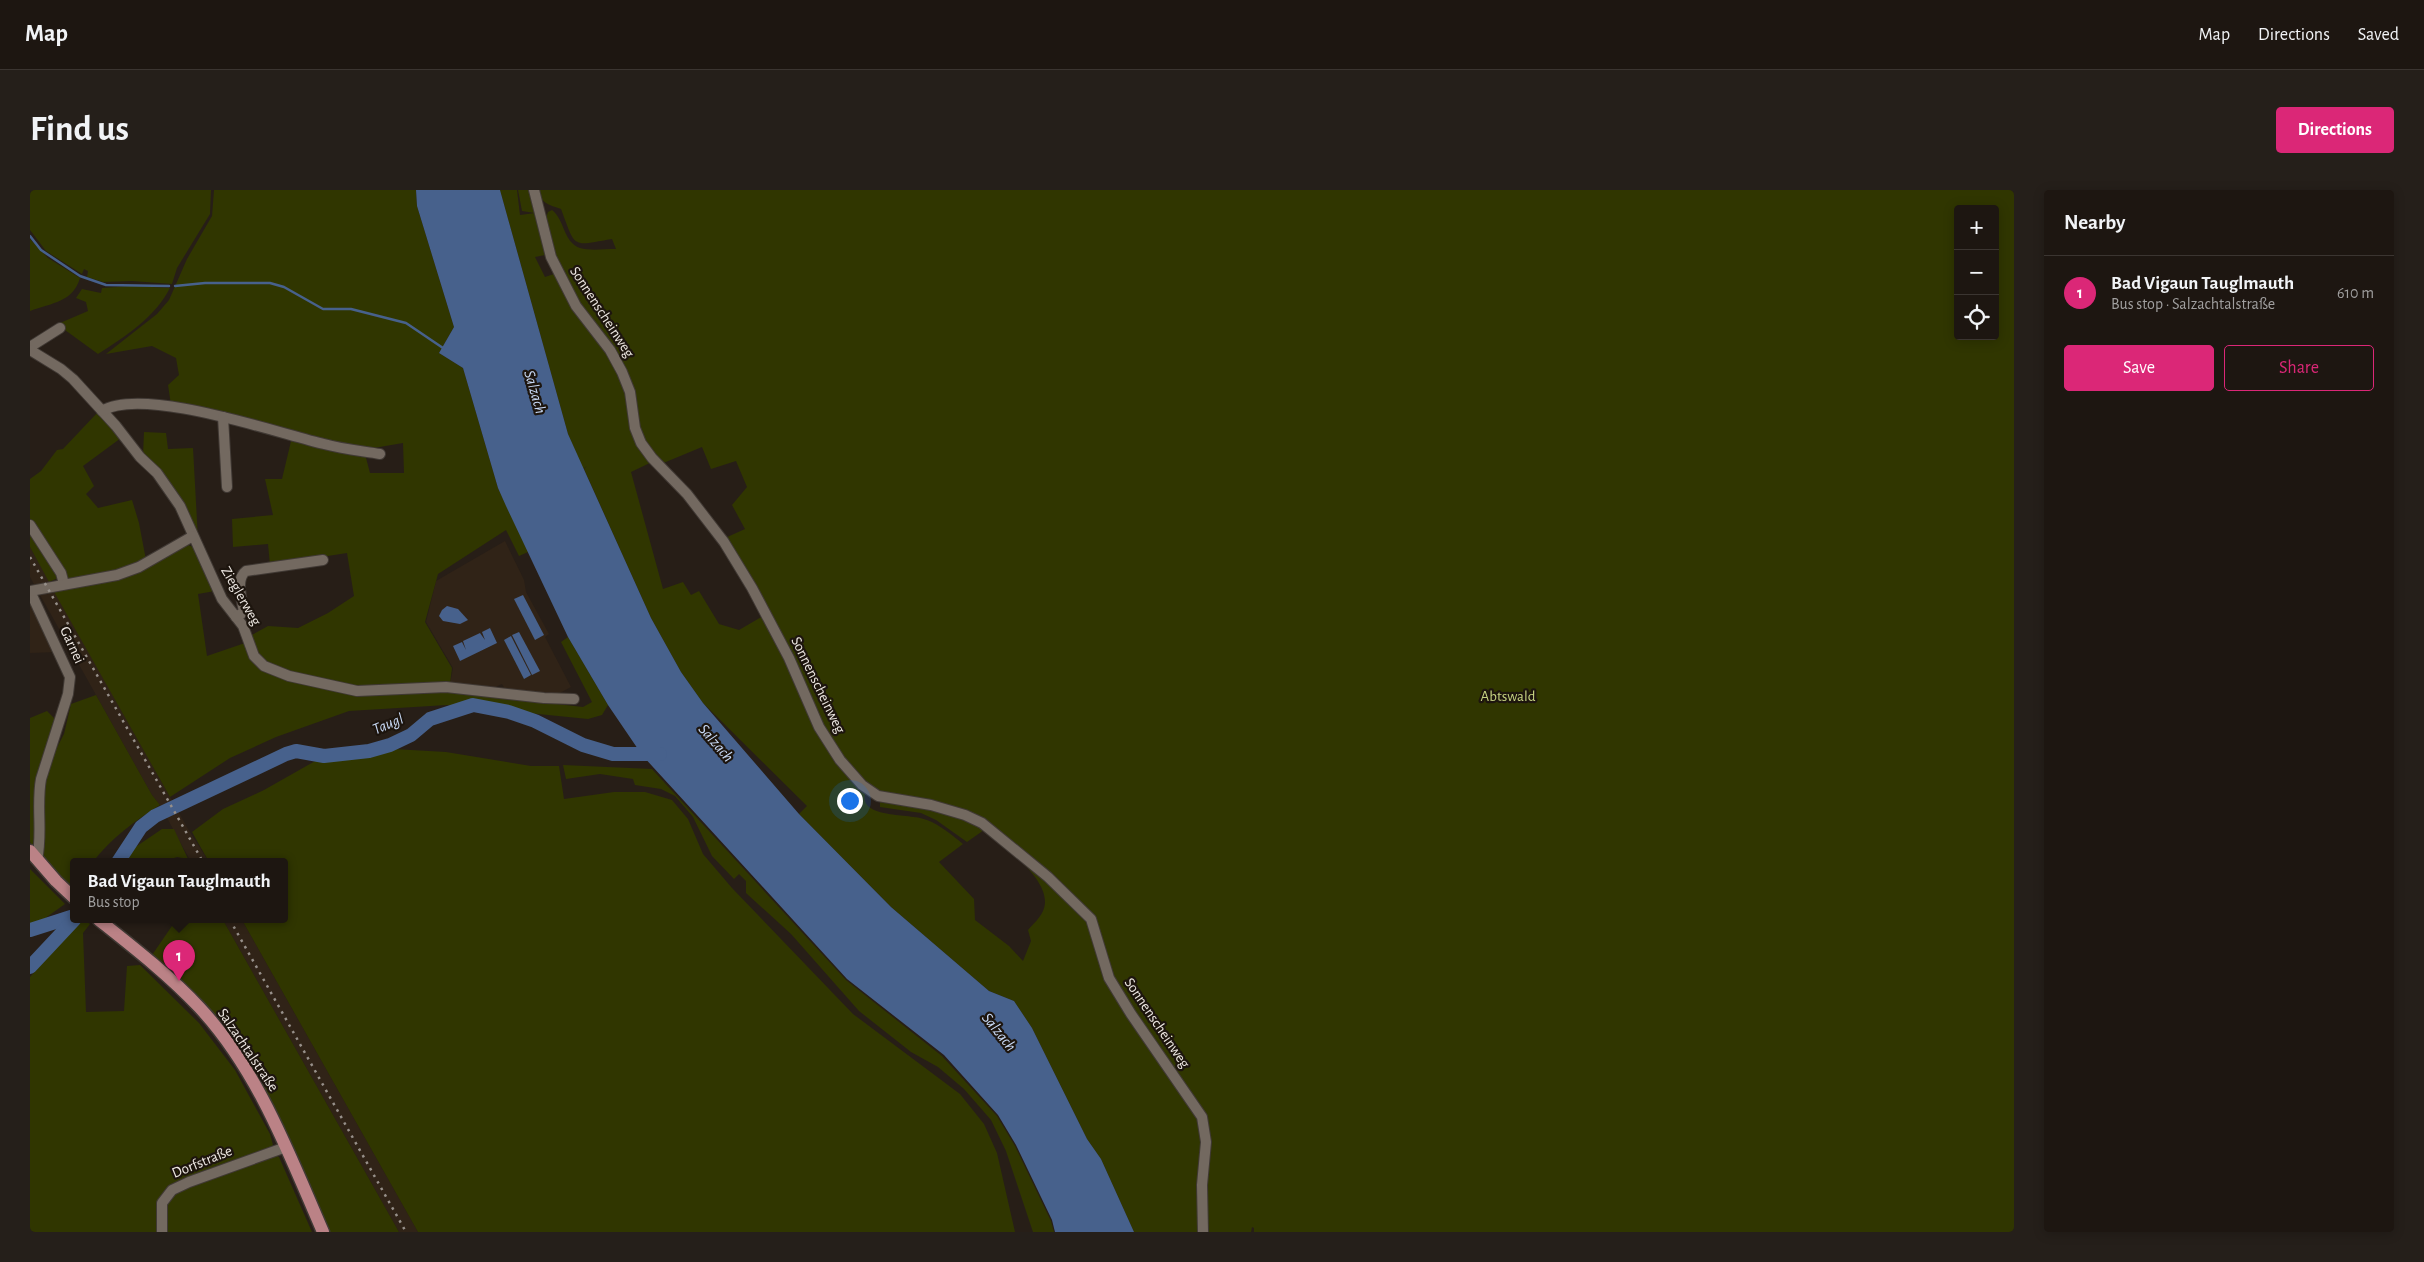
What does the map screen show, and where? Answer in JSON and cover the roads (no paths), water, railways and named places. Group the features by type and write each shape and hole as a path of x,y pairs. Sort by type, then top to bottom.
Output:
{"main road":[{"path":"33,856 70,894"},
{"name":"Salzachtalstraße","path":"103,923 176,984 200,1008 221,1034 251,1078 286,1147 323,1232"}],"street":[{"name":"Sonnenscheinweg","path":"534,190 551,257 576,306 610,350 622,372 630,392 635,428 641,443 709,521 740,568 795,671 819,727 840,760 862,785 878,796 932,805 965,815 982,823 1048,877 1091,919 1109,978 1131,1014 1202,1117 1206,1142 1202,1185 1203,1232"},
{"path":"30,348 60,328"},
{"name":"Zieglerweg","path":"30,348 61,369 102,411 162,480 180,506 222,599 243,626 256,659 264,666 289,676 357,691 446,687 544,698 574,699"},
{"path":"102,411 116,405 159,405 223,417 326,445 380,454"},
{"path":"223,417 227,487"},
{"path":"30,525 61,573 64,584"},
{"name":"Garnei","path":"33,856 41,834 38,791 40,779 68,694 70,677 30,590 117,575 139,567 193,536"},
{"path":"236,617 244,612 240,582 242,574 246,571 323,560"},
{"name":"Dorfstraße","path":"162,1232 162,1203 172,1190 286,1147"}],"water":[{"name":"Salzach","path":"416,190 500,190 568,434 651,618 681,672 703,703 799,814 891,907 989,991 1014,1001 1032,1028 1087,1139 1101,1159 1134,1232 1055,1232 1052,1220 1016,1145 998,1115 944,1055 847,979 642,755 608,705 568,637 506,506 498,488 463,368 439,353 454,327 417,206"},
{"path":"523,595 544,635 535,640 514,599"},
{"path":"447,606 458,609 468,620 460,624 443,621 439,616"},
{"path":"490,628 497,643 460,661 453,646 462,642 466,650 463,641 480,633 485,640 482,632"},
{"path":"519,632 540,671 532,675 512,635"},
{"path":"511,636 531,675 524,679 504,640"}],"waterway":[{"path":"30,236 41,250 80,276 106,285 169,286"},
{"path":"175,286 205,283 270,283 284,287 323,309 351,309 406,323 443,348"},
{"name":"Taugl","path":"121,858 141,827 155,816 286,754 296,751 324,756 369,751 390,745 411,735 430,719 473,705 509,712 535,721 583,745 613,754 660,754"},
{"path":"30,930 70,917"},
{"name":"Taugl","path":"30,967 71,923"}],"railway":[{"path":"30,557 201,858"},
{"path":"232,923 406,1232"}],"place":[{"name":"Bad Vigaun Tauglmauth","path":"179,981"}],"park label":[{"name":"Abtswald","path":"1508,696"}]}
